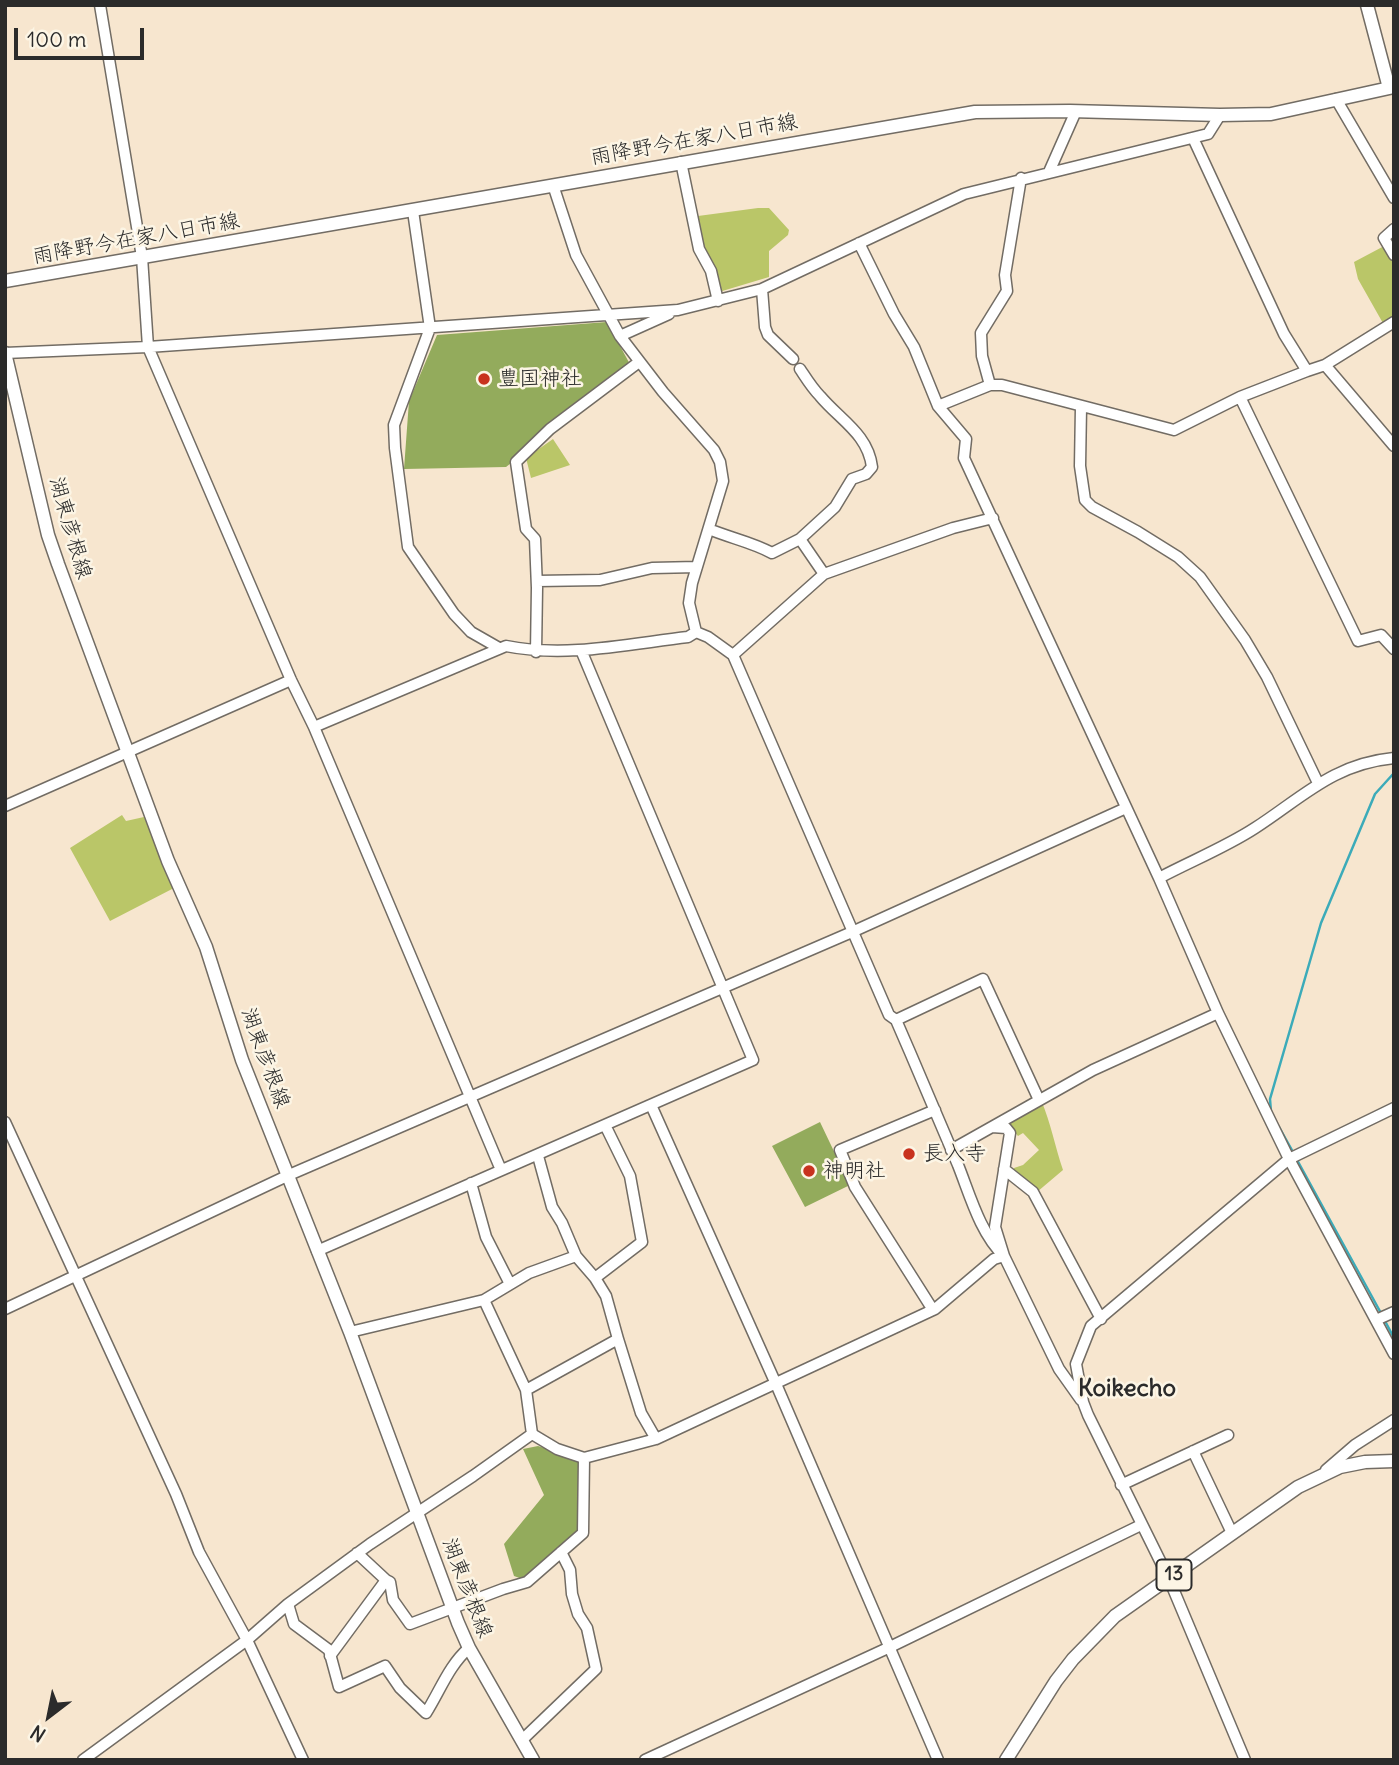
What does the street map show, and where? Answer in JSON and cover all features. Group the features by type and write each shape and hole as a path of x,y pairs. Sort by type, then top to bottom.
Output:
{"main road":[{"path":"1367,5 1391,87"},
{"name":"雨降野今在家八日市線","path":"5,281 975,112 1271,114 1391,87"},
{"name":"湖東彦根線","path":"5,353 48,535 126,751 168,861 206,947 242,1060 351,1332 452,1608 469,1648 533,1760"},
{"name":"13","path":"1006,1760 1056,1681 1073,1659 1115,1616 1276,1500 1321,1474 1366,1462 1394,1461"}],"street":[{"path":"100,5 142,257 148,347 291,680 314,727 501,1170"},
{"path":"1336,99 1394,198"},
{"path":"1049,172 1076,111"},
{"path":"5,353 148,347 678,310 762,289 964,194 1208,134 1220,115"},
{"path":"1193,138 1284,334 1307,372"},
{"path":"681,162 699,249 711,271 718,301"},
{"path":"990,385 982,356 981,333 1007,291 1005,275 1021,178"},
{"path":"553,186 576,254 620,336 697,434 714,450 720,462 723,481 689,603 696,632"},
{"path":"414,211 430,328 394,425 408,547 454,614 471,632 499,648"},
{"path":"1394,229 1384,238 1394,255"},
{"path":"859,243 894,314 914,347 938,406 965,439 964,458 1159,878 1218,1013 1289,1159 1394,1354"},
{"path":"709,529 753,543 772,553 800,539 835,507 852,479 866,474 872,467 861,436 820,397 796,364 768,335 762,289"},
{"path":"620,336 678,310"},
{"path":"938,406 990,385 1002,385 1174,430 1240,397 1325,365 1394,322"},
{"path":"536,652 535,539 526,529 516,462 550,429 639,362"},
{"path":"1325,365 1394,446"},
{"path":"1240,397 1358,641 1381,635 1394,649"},
{"path":"1081,407 1080,466 1085,500 1092,507 1178,557 1215,595 1267,677 1318,783"},
{"path":"733,655 824,574 953,528 993,518"},
{"path":"800,539 824,574"},
{"path":"537,581 600,580 652,568 697,567"},
{"path":"314,727 506,646 536,652 581,650 688,637 696,632"},
{"path":"696,632 733,655 889,1015 895,1020 993,1245 1004,1256"},
{"path":"317,1251 753,1060 581,650"},
{"path":"5,806 291,680"},
{"path":"1159,878 1254,829 1318,783 1351,768 1394,758"},
{"path":"5,1309 289,1175 852,932 1126,808"},
{"path":"895,1020 983,979 1039,1100"},
{"path":"951,1150 1093,1070 1218,1013"},
{"path":"651,1105 776,1384 938,1760"},
{"path":"1083,1402 1076,1364 1091,1326 1289,1159 1394,1108"},
{"path":"933,1310 855,1187 841,1150 935,1110"},
{"path":"5,1122 176,1494 198,1552 247,1640 303,1760"},
{"path":"595,1278 642,1242 630,1176 605,1125"},
{"path":"992,1127 1006,1128 1010,1133 995,1227 1004,1256 1059,1369 1083,1402 1169,1579 1245,1760"},
{"path":"538,1156 552,1207 576,1256 607,1296 641,1413 656,1439"},
{"path":"1004,1170 1033,1192 1101,1319"},
{"path":"471,1184 486,1237 510,1284"},
{"path":"351,1332 484,1300 529,1273 576,1256"},
{"path":"532,1434 557,1449 584,1458 656,1439 933,1310 994,1259 1004,1256"},
{"path":"484,1300 526,1390 532,1434"},
{"path":"1376,1320 1392,1313"},
{"path":"526,1390 618,1339"},
{"path":"1321,1474 1355,1445 1394,1420"},
{"path":"83,1760 247,1640 288,1604 357,1553 532,1434"},
{"path":"1121,1485 1228,1435"},
{"path":"1193,1451 1232,1533"},
{"path":"357,1553 390,1582 393,1600 410,1624 527,1582 583,1532 584,1458"},
{"path":"645,1760 890,1647 1141,1525"},
{"path":"522,1740 596,1669 587,1628 578,1614 572,1594 570,1570 561,1552"},
{"path":"330,1656 386,1580"},
{"path":"288,1604 294,1624 329,1650 339,1686 385,1666 400,1688 426,1713 446,1681 454,1661 469,1648"}],"green space":[{"path":"769,208 789,230 788,235 769,251 769,277 719,292 705,253 698,216"},
{"path":"1386,245 1394,259 1394,320 1384,325 1358,279 1354,262"},
{"path":"607,322 632,368 506,467 404,469 409,401 437,335"},
{"path":"553,439 570,465 531,478 526,458"},
{"path":"122,815 126,821 144,817 174,888 110,921 70,848"},
{"path":"1041,1100 1063,1170 1037,1192 1013,1173 1014,1168 1023,1165 1039,1150 1023,1133 1018,1136 1011,1128 1011,1118"},
{"path":"820,1122 850,1185 805,1207 772,1146"},
{"path":"538,1446 582,1460 580,1533 525,1580 514,1576 504,1544 544,1495 523,1449"}],"waterway":[{"path":"1271,1112 1270,1099 1321,923 1375,794 1394,773"},
{"path":"1279,1127 1293,1152"},
{"path":"1296,1158 1382,1315"},
{"path":"1385,1321 1394,1338"}],"place":[{"name":"豊国神社","path":"484,379"},
{"name":"長入寺","path":"909,1154"},
{"name":"神明社","path":"809,1171"}],"district":[{"name":"Koikecho","path":"1127,1389"}]}
